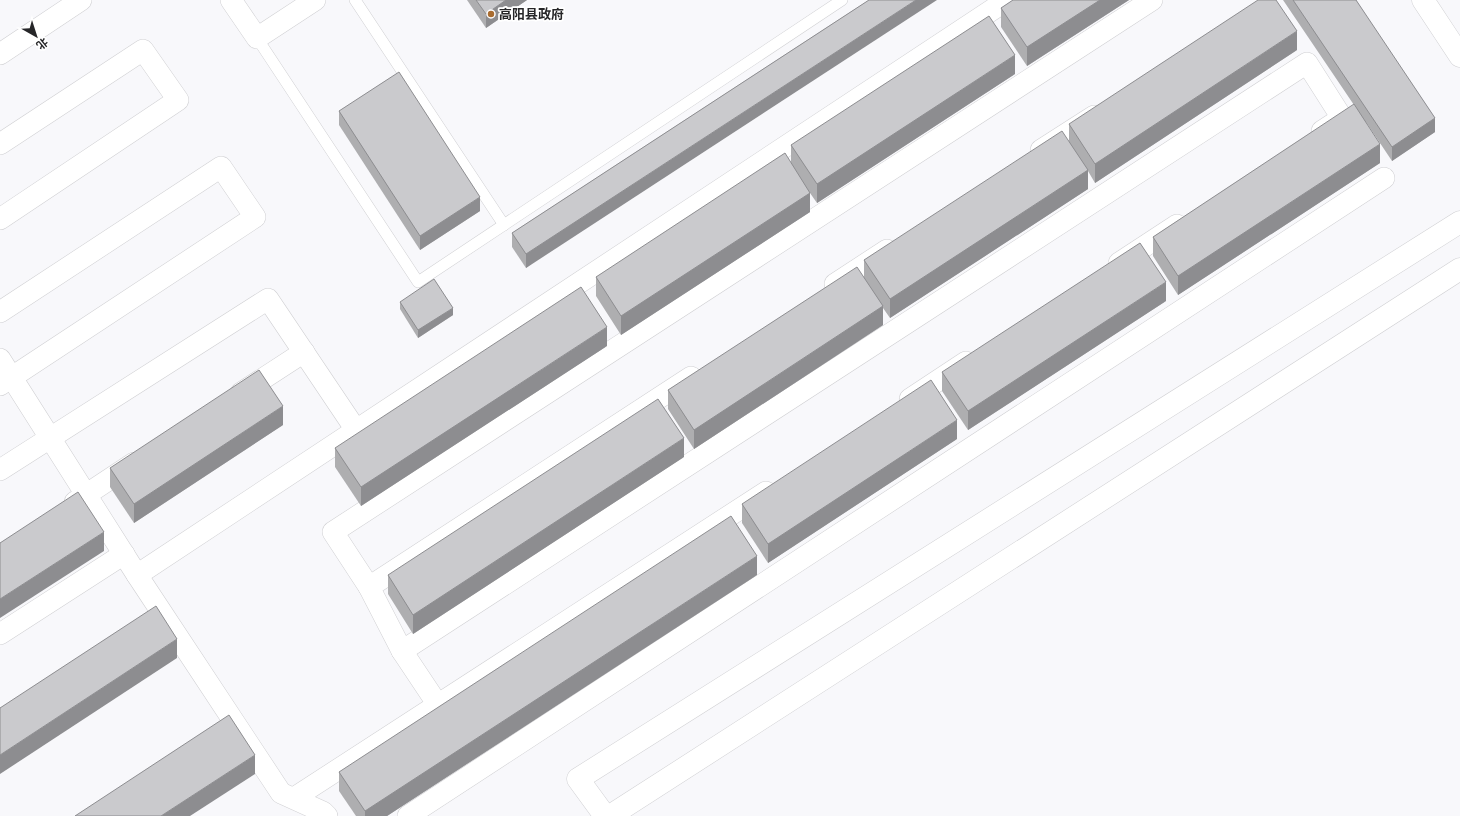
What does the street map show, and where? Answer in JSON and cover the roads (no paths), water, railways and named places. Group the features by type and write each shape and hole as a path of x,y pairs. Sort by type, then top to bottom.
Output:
{"street":[{"path":"0,54 81,0"},
{"path":"231,0 257,38 315,0"},
{"path":"137,575 1007,0"},
{"path":"438,705 402,651 369,587 333,532 1152,0"},
{"path":"1423,0 1460,56"},
{"path":"0,144 143,50 178,100 0,219"},
{"path":"402,651 1307,63 1342,118 1309,139"},
{"path":"1024,161 1111,104"},
{"path":"0,312 221,167 255,217 6,381"},
{"path":"408,816 1384,178"},
{"path":"1101,274 1195,213"},
{"path":"605,816 578,778 1460,222"},
{"path":"817,296 904,239"},
{"path":"610,816 1460,269"},
{"path":"0,470 268,299 356,430"},
{"path":"225,404 304,352"},
{"path":"894,409 981,353"},
{"path":"0,359 6,381 50,438 137,575 151,610 225,723 281,793 323,812 326,816"},
{"path":"369,587 710,365"},
{"path":"60,512 152,451"},
{"path":"294,798 780,483"},
{"path":"0,634 124,554"}],"lane":[{"path":"355,0 504,225"},
{"path":"257,38 418,282 842,0"}],"place":[{"name":"高阳县政府","path":"491,14"}]}
